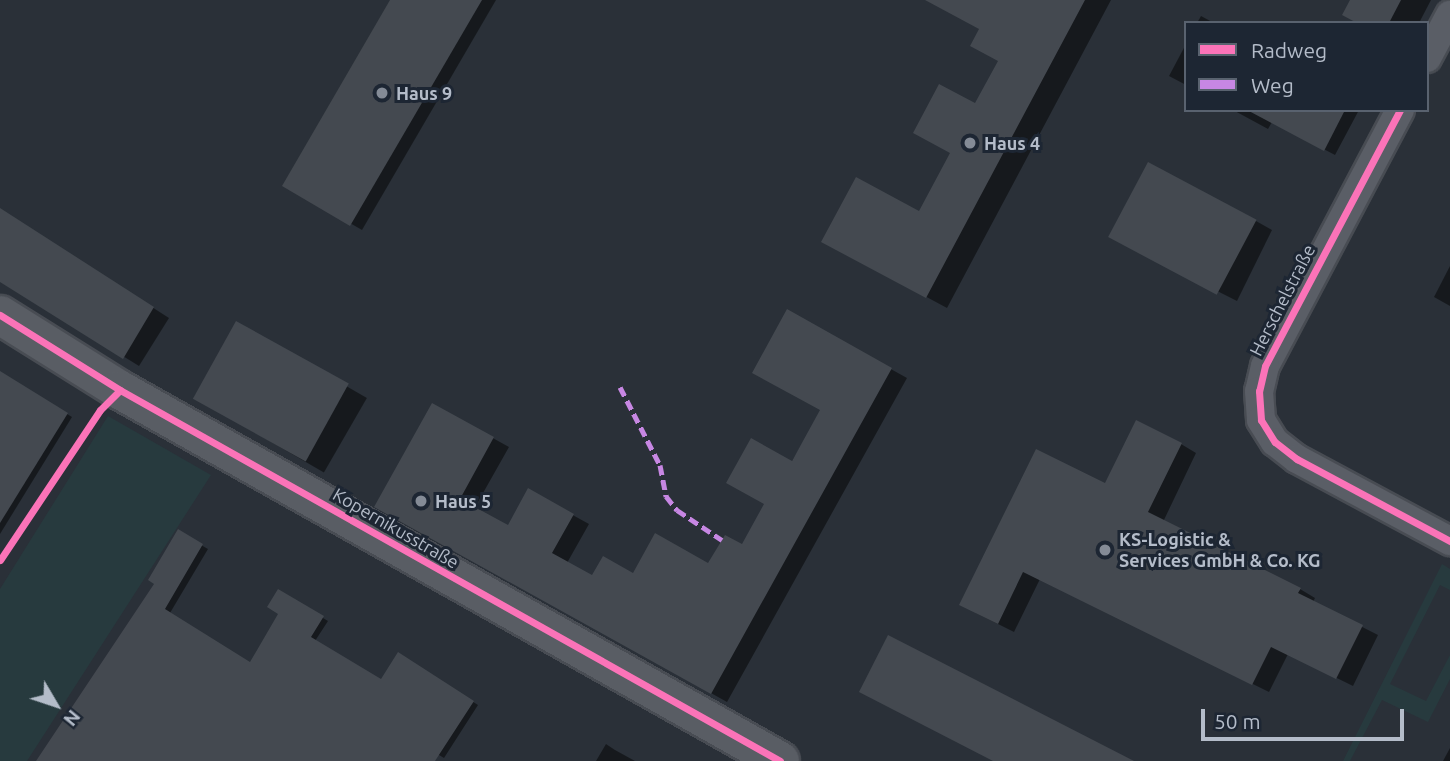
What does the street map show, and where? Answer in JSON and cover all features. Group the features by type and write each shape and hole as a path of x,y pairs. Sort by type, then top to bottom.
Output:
{"street":[{"path":"1429,54 1450,15"},
{"name":"Herschelstraße","path":"1399,112 1265,366 1259,391 1261,421 1275,442 1297,459 1450,541"},
{"name":"Kopernikusstraße","path":"0,315 120,390 780,761"}],"green space":[{"path":"108,416 211,475 27,761 0,761 0,589"},
{"path":"1442,564 1450,569 1450,590 1440,585 1390,684 1426,701 1450,655 1450,679 1428,722 1382,700 1350,761 1343,761"}],"building":[{"name":"Haus 9","path":"390,0 482,0 350,226 282,186"},
{"name":"Haus 4","path":"925,0 1085,0 926,298 821,242 856,177 919,211 950,153 913,133 939,84 975,103 998,61 970,46 979,29"},
{"path":"1350,0 1401,0 1390,21 1353,21 1342,15"},
{"path":"1251,112 1344,112 1324,151"},
{"path":"1148,162 1257,220 1217,295 1108,237"},
{"path":"0,208 154,307 123,359 0,282"},
{"name":"Haus 5","path":"787,309 892,368 711,694 374,507 432,403 494,437 460,499 508,525 528,488 574,514 552,553 592,575 603,556 633,573 655,533 708,563 725,535 742,544 764,504 726,483 751,438 792,461 820,410 752,373"},
{"path":"236,321 349,384 306,461 193,399"},
{"path":"0,371 68,413 0,523"},
{"name":"KS-Logistic & Services GmbH & Co. KG","path":"1136,420 1182,443 1148,512 1301,588 1298,593 1363,625 1336,679 1271,647 1252,685 1023,572 998,624 959,605 1036,449 1105,483"},
{"path":"178,529 203,544 165,609 250,662 278,614 267,607 278,589 324,616 311,637 381,679 398,652 474,701 435,761 36,761 154,584 148,580"},
{"path":"888,635 1134,761 993,761 859,692"}],"marked path":[{"path":"620,387 660,465 666,496 677,510 722,540"}],"cycle path":[{"path":"1399,112 1265,366 1259,391 1261,420 1275,442 1297,459 1450,541"},
{"path":"0,315 120,390 780,761"},
{"path":"0,560 100,410 120,390"}],"place":[{"name":"Haus 9","path":"382,93"},
{"name":"Haus 4","path":"970,143"},
{"name":"Haus 5","path":"421,501"},
{"name":"KS-Logistic & Services GmbH & Co. KG","path":"1105,550"}]}
